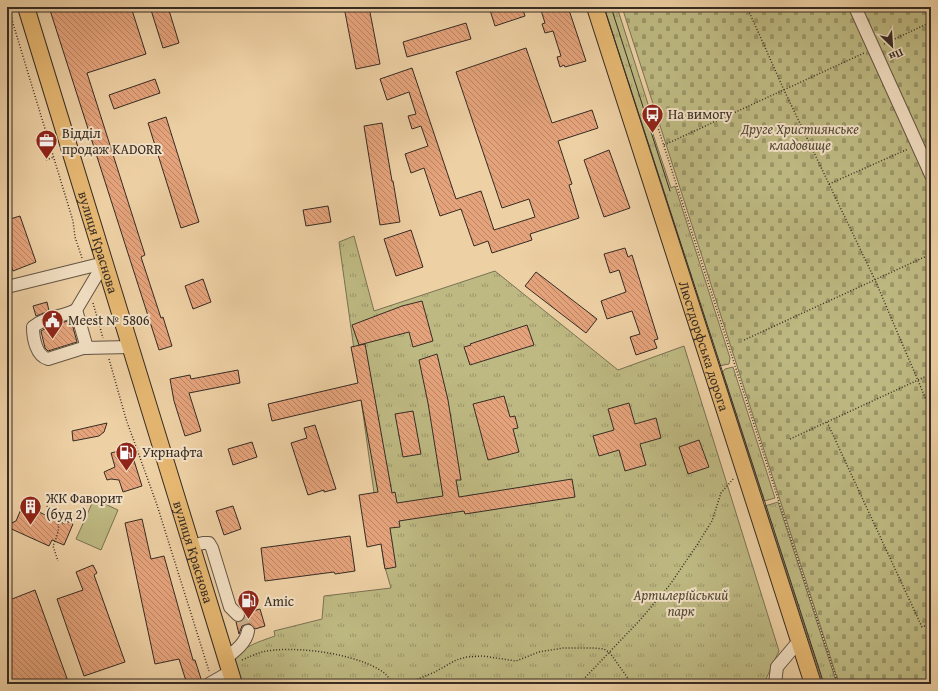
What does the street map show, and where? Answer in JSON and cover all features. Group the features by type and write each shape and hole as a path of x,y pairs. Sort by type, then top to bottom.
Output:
{"main road":[{"name":"вулиця Краснова","path":"26,7 211,611 232,669"},
{"name":"Люстдорфська дорога","path":"595,7 813,684"}],"lane":[{"path":"855,7 931,175"},
{"path":"7,287 104,263"},
{"path":"104,263 76,310 39,322 33,327 33,334 38,352 43,357 48,359 87,348 130,347"},
{"path":"76,310 87,348"},
{"path":"191,546 208,543 212,548 234,611 211,611"},
{"path":"211,683 232,669 236,651 246,639 248,631"},
{"path":"775,684 777,666 799,641"}],"path":[{"path":"8,7 73,221 75,237 82,258"},
{"path":"748,7 784,90 875,280 931,411"},
{"path":"664,145 931,22"},
{"path":"652,110 838,684"},
{"path":"829,184 917,145"},
{"path":"46,160 54,157"},
{"path":"744,340 931,254"},
{"path":"89,288 126,419 157,505 211,683"},
{"path":"790,439 931,374"},
{"path":"827,422 922,627 930,623 931,629"},
{"path":"579,684 610,653 669,586 712,521 721,493 743,468"},
{"path":"46,506 58,522 59,531 52,546 58,560"},
{"path":"406,684 435,672 456,660 475,656 516,661 539,652 563,648 604,649 610,653 632,684"},
{"path":"232,669 262,652 314,650 356,660 378,668 388,676 393,684"}],"green space":[{"path":"603,7 617,7 656,129 652,131 671,188 675,186 730,358 729,364 719,366"},
{"name":"Друге Християнське кладовище","path":"622,7 931,7 931,684 839,684"},
{"name":"Артилерійський парк","path":"354,236 374,311 495,271 618,370 684,346 779,651 765,681 766,684 237,684 233,672 233,664 241,652 254,644 275,636 274,631 322,619 324,596 391,588 384,564 339,242"},
{"path":"733,367 775,498 764,501 722,373 725,369"},
{"path":"94,499 118,510 101,550 76,539"},
{"path":"778,502 837,684 823,684 765,506"}],"building":[{"path":"49,7 131,7 146,54 87,73 145,255 141,257 172,346 159,350"},
{"path":"161,7 168,7 179,43 163,48 151,10"},
{"path":"344,7 369,7 380,64 356,69"},
{"path":"489,7 522,7 525,16 495,26"},
{"path":"540,7 568,7 586,61 560,67 557,57 561,56 553,31 545,33 542,24 545,23"},
{"path":"466,23 471,39 407,57 403,42"},
{"path":"526,48 552,123 592,110 598,128 558,141 572,184 569,185 579,218 530,234 532,240 492,253 488,241 474,246 461,209 440,216 424,168 411,173 405,154 428,146 421,126 412,129 408,116 416,114 409,92 387,100 380,79 412,68 456,199 481,191 494,230 535,217 529,199 502,208 456,72"},
{"path":"155,79 160,93 114,109 109,95"},
{"path":"166,117 199,222 181,228 148,123"},
{"path":"382,123 400,222 380,225 364,126"},
{"path":"609,150 630,208 604,217 584,160"},
{"path":"328,206 331,222 306,226 303,210"},
{"path":"20,216 36,262 13,271 7,255 7,220"},
{"path":"411,230 423,267 396,276 384,239"},
{"path":"625,248 628,257 632,255 658,339 654,340 657,348 636,355 630,337 640,334 632,311 607,319 601,301 626,292 619,270 610,273 604,254"},
{"path":"536,272 597,319 586,333 525,286"},
{"path":"203,279 211,302 193,309 185,286"},
{"path":"422,301 433,341 413,347 409,332 359,345 352,325 402,306"},
{"path":"47,302 49,311 36,316 33,306"},
{"path":"71,320 77,342 48,351 45,348 41,331 50,326"},
{"path":"527,325 534,345 470,365 464,347"},
{"path":"365,344 392,493 395,492 397,503 443,496 428,403 419,360 437,354 448,400 461,480 456,480 459,497 572,479 575,497 465,514 464,511 399,521 400,527 390,528 396,567 385,569 381,544 367,547 359,495 378,492 361,400 272,421 268,404 358,383 351,347"},
{"path":"238,370 240,383 189,393 201,431 185,436 174,401 170,379 190,375 191,379"},
{"path":"504,396 510,417 515,416 518,428 513,429 519,452 488,460 473,404"},
{"path":"629,403 635,424 656,418 661,438 640,444 646,465 625,471 619,450 599,456 593,436 614,430 608,409"},
{"path":"413,411 421,454 403,457 395,414"},
{"path":"107,423 104,432 99,436 73,441 72,431"},
{"path":"315,425 336,489 324,492 324,490 308,495 291,443 307,438 304,428"},
{"path":"699,440 709,467 688,474 679,447"},
{"path":"252,442 257,457 233,465 228,449"},
{"name":"Укрнафта","path":"130,448 142,486 123,492 119,480 107,480 104,472 115,467 111,453"},
{"path":"233,506 241,529 224,535 216,511"},
{"name":"ЖК Фаворит (буд 2)","path":"22,507 27,509 28,507 65,524 66,521 73,524 64,545 52,540 49,546 7,527 7,525 16,521"},
{"path":"142,519 151,559 164,556 193,660 195,660 202,682 187,684 179,659 155,664 125,523"},
{"path":"350,536 355,571 335,574 334,572 265,581 261,548"},
{"path":"93,565 97,573 94,575 125,662 84,676 57,599 83,590 76,572"},
{"path":"35,590 69,684 7,684 7,601"},
{"name":"Amic","path":"260,609 265,626 255,629 250,624 246,624 242,626 239,634 236,622 243,621 245,613"}],"tunnel":[{"path":"238,615 245,622 248,631"}],"tram line":[{"path":"604,7 824,684"},
{"path":"611,7 670,191"}],"place":[{"name":"На вимогу","path":"652,134"},
{"name":"Відділ продаж KADORR","path":"46,160"},
{"name":"Meest № 5806","path":"52,340"},
{"name":"Укрнафта","path":"127,472"},
{"name":"ЖК Фаворит (буд 2)","path":"30,526"},
{"name":"Amic","path":"249,620"}]}
